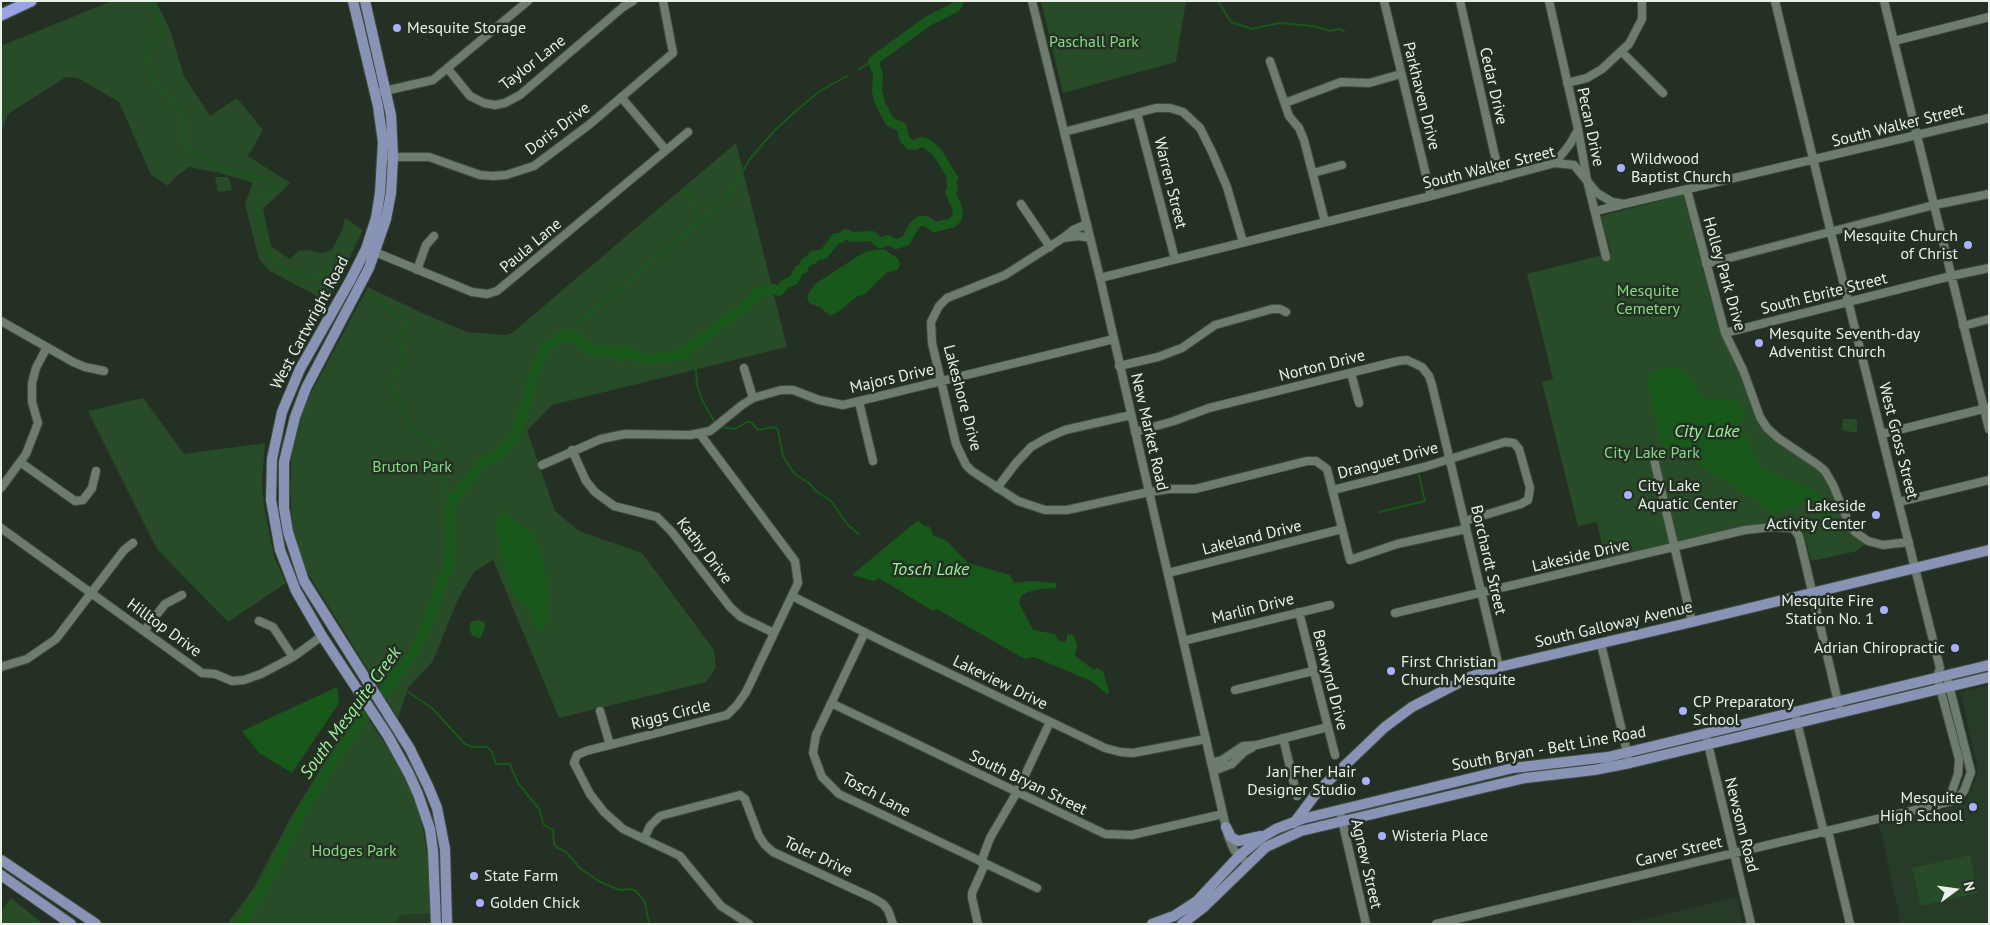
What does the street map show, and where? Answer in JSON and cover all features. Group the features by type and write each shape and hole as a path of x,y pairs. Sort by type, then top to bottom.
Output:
{"highway":[{"path":"1,15 31,1"}],"main road":[{"name":"West Cartwright Road","path":"352,1 375,93 383,142 388,157"},
{"name":"West Cartwright Road","path":"365,1 391,115 388,157 371,251 337,332 306,388 290,432 284,462 284,508 288,532 304,581 347,652 410,749 437,808 445,849 447,924"},
{"name":"West Cartwright Road","path":"371,251 325,324 293,384 278,429 272,459 270,486 275,532 296,591 322,636 388,736 410,774 418,794 430,828 433,851 436,924"},
{"path":"325,324 337,332"},
{"path":"278,429 290,432"},
{"name":"South Galloway Avenue","path":"1294,822 1311,799 1337,772 1398,716 1450,686 1499,667 1989,550"},
{"path":"322,611 321,616 325,631 322,636 332,639 342,651 347,652"},
{"name":"South Bryan - Belt Line Road","path":"1152,924 1176,920 1197,901 1240,855 1269,833 1294,822 1401,794 1513,768 1594,759 1627,752 1893,688 1941,673 1989,665"},
{"name":"South Bryan - Belt Line Road","path":"1182,924 1204,907 1266,848 1301,830 1525,778 1594,770 1630,763 1989,677"},
{"path":"1893,688 1896,699"},
{"path":"1756,721 1758,732"},
{"path":"1401,794 1403,806"},
{"path":"1311,799 1312,807 1318,815"},
{"path":"1266,848 1271,841 1293,828 1294,822"},
{"path":"1226,827 1231,837 1238,841 1269,833"},
{"path":"433,851 445,849"},
{"path":"1,860 96,924"},
{"path":"1,875 71,924"}],"street":[{"path":"375,93 433,80 528,1"},
{"name":"Taylor Lane","path":"448,69 470,96 496,105 505,103 520,95 633,1"},
{"name":"Doris Drive","path":"388,157 429,157 480,175 506,175 523,170 543,160 672,53 662,1"},
{"name":"Parkhaven Drive","path":"1384,1 1431,196"},
{"name":"Cedar Drive","path":"1460,1 1500,178"},
{"name":"Pecan Drive","path":"1549,1 1578,129 1587,180 1606,257"},
{"path":"1567,83 1587,78 1602,68 1629,44 1642,19 1642,1"},
{"name":"West Gross Street","path":"1775,1 1944,687"},
{"path":"1884,1 1963,326 1986,408 1989,429"},
{"name":"New Market Road","path":"1033,5 1100,278 1230,844 1248,864"},
{"path":"1894,41 1989,17"},
{"path":"1621,51 1663,93"},
{"path":"1270,61 1289,116 1299,128 1304,140 1325,222"},
{"path":"1285,103 1341,82 1369,83 1401,74"},
{"path":"621,97 666,150"},
{"path":"1064,132 1156,108 1170,108 1183,112 1200,128 1227,187 1243,242"},
{"name":"Warren Street","path":"1137,113 1175,259"},
{"name":"South Walker Street","path":"1100,278 1431,196 1555,162 1574,165 1596,193 1616,203 1624,204 1989,118"},
{"path":"1555,162 1570,144 1578,129"},
{"name":"Paula Lane","path":"371,251 472,292 488,294 497,291 688,132"},
{"path":"1313,173 1342,165"},
{"name":"Holley Park Drive","path":"1687,190 1725,333 1743,370 1760,417 1778,438 1825,471 1830,478 1846,518 1855,532 1868,541 1883,545 1909,542"},
{"path":"1706,264 1934,206 1989,194"},
{"path":"1022,204 1050,247"},
{"path":"1596,211 1624,204"},
{"name":"Lakeshore Drive","path":"1087,224 1073,230 1005,275 947,298 939,306 931,322 931,333 956,444 966,465 981,478 1018,501 1034,507 1054,510 1081,508 1169,489 1195,489 1307,461 1316,461 1327,469 1350,560 1397,544 1466,525"},
{"path":"417,270 426,245 434,236"},
{"path":"1063,238 1078,236 1090,238"},
{"name":"South Ebrite Street","path":"1725,333 1989,268"},
{"path":"1119,366 1158,357 1182,348 1214,325 1272,309 1280,309 1286,312"},
{"path":"1963,326 1989,319"},
{"path":"1,321 84,367 104,371"},
{"name":"Majors Drive","path":"542,465 572,450 601,439 626,434 700,434 710,431 753,398 781,390 793,390 834,404 844,405 1114,339"},
{"path":"1,488 26,454 38,423 32,402 32,383 36,368 47,347"},
{"name":"Norton Drive","path":"1135,432 1174,421 1209,408 1351,372 1408,360 1422,367 1429,376 1451,459"},
{"path":"744,368 753,398"},
{"path":"1351,372 1359,403"},
{"path":"859,402 873,461"},
{"path":"1882,434 1986,408"},
{"path":"997,488 1031,447 1046,438 1065,430 1131,415"},
{"name":"Riggs Circle","path":"700,434 795,561 798,583 746,692 737,705 726,714 582,752 575,758 574,763 590,794 604,812 623,829 680,856 720,906 749,924"},
{"name":"Dranguet Drive","path":"1333,490 1451,459 1505,442 1514,443 1519,449 1530,488 1528,500 1466,525"},
{"name":"Kathy Drive","path":"572,450 586,482 595,492 614,506 657,517 672,532 730,606 741,617 774,633"},
{"path":"1653,455 1692,622"},
{"name":"Borchardt Street","path":"1451,459 1499,667"},
{"path":"20,462 75,501 83,500 92,488 96,472"},
{"path":"1899,502 1989,480"},
{"name":"Lakeside Drive","path":"1395,613 1482,594 1745,530 1773,527 1789,528 1797,532 1813,592"},
{"name":"Hilltop Drive","path":"1,528 202,673 215,674 232,681 244,680 261,674 293,657 322,636"},
{"name":"Lakeland Drive","path":"1168,573 1342,529"},
{"path":"1,667 27,659 56,639 124,550 134,543"},
{"path":"1813,592 1841,712"},
{"path":"144,631 165,604 182,595"},
{"name":"Lakeview Drive","path":"792,596 1105,748 1120,752 1143,752 1206,739"},
{"name":"Marlin Drive","path":"1183,641 1330,605"},
{"name":"Benwynd Drive","path":"1299,612 1335,755"},
{"path":"259,621 273,627 293,657"},
{"name":"Tosch Lane","path":"865,632 816,734 813,752 816,763 827,783 839,794 1037,888"},
{"path":"1601,644 1630,763"},
{"path":"1235,690 1313,671"},
{"path":"1938,805 1951,794 1959,767 1944,687"},
{"name":"Carver Street","path":"1436,924 1957,800 1964,791 1971,772 1944,687"},
{"name":"South Bryan Street","path":"831,702 1091,829 1105,834 1132,835 1223,814"},
{"path":"600,711 610,745"},
{"path":"1795,711 1850,924"},
{"path":"978,924 972,893 990,838 1017,792 1050,722"},
{"path":"1212,767 1232,764 1244,752 1257,745 1328,727"},
{"name":"Newsom Road","path":"1705,733 1751,924"},
{"path":"1283,738 1297,796"},
{"name":"Toler Drive","path":"644,839 650,826 660,816 740,795 745,799 762,841 773,852 883,904 888,910 893,924"},
{"name":"Agnew Street","path":"1339,810 1366,924"}],"shaded area":[{"name":"Mesquite High School","path":"1989,685 1989,924 1901,924 1879,824 1965,804 1977,776 1977,765 1960,692"},
{"path":"1737,897 1743,924 1624,924"},
{"path":"432,913 432,924 394,924 402,915"}],"green space":[{"path":"112,1 156,1 170,30 184,76 210,116 237,98 263,130 248,156 290,183 263,209 271,246 290,259 299,251 308,250 322,253 331,251 342,231 345,218 363,230 331,297 326,301 270,271 259,259 245,204 253,183 220,173 189,167 174,178 168,186 151,175 119,102 78,78 66,77 8,114 1,133 1,46"},
{"name":"Paschall Park","path":"1041,1 1186,1 1176,62 1063,93"},
{"name":"Bruton Park","path":"736,143 787,347 552,405 527,431 555,511 579,531 642,553 714,650 716,668 706,682 559,718 493,560 474,572 458,599 433,661 408,688 398,718 304,567 292,523 290,490 292,448 305,404 368,287 467,332 506,335 512,333"},
{"path":"215,177 229,177 232,190 218,192"},
{"name":"City Lake Park","path":"1683,195 1721,336 1736,362 1759,421 1820,470 1830,484 1845,523 1851,533 1865,544 1857,551 1811,561 1802,526 1761,523 1605,559 1597,522 1578,526 1542,382 1553,379 1527,274 1611,253 1601,216"},
{"path":"143,398 184,454 265,443 262,481 264,506 274,557 286,583 228,622 157,549 88,411"},
{"path":"1843,419 1857,419 1857,433 1842,430"},
{"name":"Hodges Park","path":"359,706 389,749 414,795 423,829 430,873 432,913 402,915 394,924 227,924 253,889 291,817"},
{"path":"1970,855 1978,893 1921,906 1912,868"},
{"path":"11,898 43,924 1,924 1,911"}],"water":[{"path":"883,249 898,258 900,265 897,270 886,273 865,294 856,297 841,310 830,316 820,307 809,303 807,296 815,284 858,256 868,251"},
{"name":"City Lake","path":"1679,367 1694,382 1702,399 1737,400 1746,415 1739,422 1761,468 1817,492 1838,521 1834,534 1824,532 1819,512 1807,502 1774,514 1754,499 1693,461 1663,449 1647,383 1652,371"},
{"path":"505,510 508,516 532,533 540,551 546,574 548,597 544,631 538,630 530,611 513,594 503,566 497,532 497,518 500,512"},
{"name":"Tosch Lake","path":"918,520 923,525 930,527 933,535 947,541 968,563 1010,575 1014,583 1031,581 1057,583 1056,588 1028,592 1021,596 1019,603 1033,630 1055,634 1059,641 1064,642 1067,639 1067,634 1074,635 1077,645 1075,656 1094,670 1097,668 1103,671 1109,691 1108,695 1091,681 1034,657 1025,659 937,609 933,611 879,578 874,581 852,575"},
{"path":"478,620 486,623 481,638 473,636 469,630 471,622"},
{"path":"337,687 339,703 292,773 259,753 242,731"}],"waterway":[{"path":"152,1 155,4 162,36 152,45 146,56 146,62 158,84 182,114 184,143 189,152 232,172 268,179 275,183 276,189 260,197 257,207 267,252 284,270 340,281"},
{"name":"South Mesquite Creek","path":"241,924 260,894 307,804 343,746 413,655 434,607 438,590 449,565 451,503 482,463 499,454 513,439 527,402 532,379 546,346 569,335 575,337 591,350 612,351 621,357 624,351 648,360 681,355 752,301 757,293 774,289 779,291 785,284 794,280 799,270 803,269 805,263 813,259 813,256 824,254 836,238 841,238 846,234 852,237 872,236 880,243 888,240 896,244 906,241 914,226 920,221 926,221 935,227 952,223 957,218 956,205 950,192 953,189 951,181 953,178 937,152 926,143 909,144 904,138 902,127 890,122 880,103 877,91 878,74 873,61 928,21 956,7 959,1"},
{"path":"1218,1 1231,22 1252,29 1279,23 1313,26 1330,31 1339,29 1344,31"},
{"path":"859,69 873,61"},
{"path":"576,326 728,198 749,160 774,131 820,91 847,76"},
{"path":"686,190 694,203 696,225"},
{"path":"369,296 405,319 407,327 399,338 405,360 403,366 395,373 393,386 410,427 419,434 437,442 440,450 444,481 451,503"},
{"name":"South Mesquite Creek","path":"569,335 572,332"},
{"path":"687,350 696,371 697,385 702,400 714,421"},
{"path":"721,427 735,429 747,422 751,422 758,430 774,427 778,430 783,456 791,469 796,475 831,501 848,525 859,534"},
{"path":"1379,512 1425,501 1419,475"},
{"name":"South Mesquite Creek","path":"390,683 396,686"},
{"path":"408,692 432,708 465,744 473,747 487,747 492,752 496,764 510,764 518,783 539,809 544,825 553,830 556,847 566,852 581,869 600,882 620,890 631,889 636,891 645,902 649,924"}],"place":[{"name":"Mesquite Storage","path":"397,28"},
{"name":"Wildwood Baptist Church","path":"1621,168"},
{"name":"Mesquite Church of Christ","path":"1968,245"},
{"name":"Mesquite Seventh-day Adventist Church","path":"1759,343"},
{"name":"City Lake Aquatic Center","path":"1628,495"},
{"name":"Lakeside Activity Center","path":"1876,515"},
{"name":"Mesquite Fire Station No. 1","path":"1884,610"},
{"name":"Adrian Chiropractic","path":"1955,648"},
{"name":"First Christian Church Mesquite","path":"1391,671"},
{"name":"CP Preparatory School","path":"1683,711"},
{"name":"Jan Fher Hair Designer Studio","path":"1366,781"},
{"name":"Mesquite High School","path":"1973,807"},
{"name":"Wisteria Place","path":"1382,836"},
{"name":"State Farm","path":"474,876"},
{"name":"Golden Chick","path":"480,903"}],"park label":[{"name":"Mesquite Cemetery","path":"1648,300"}]}
